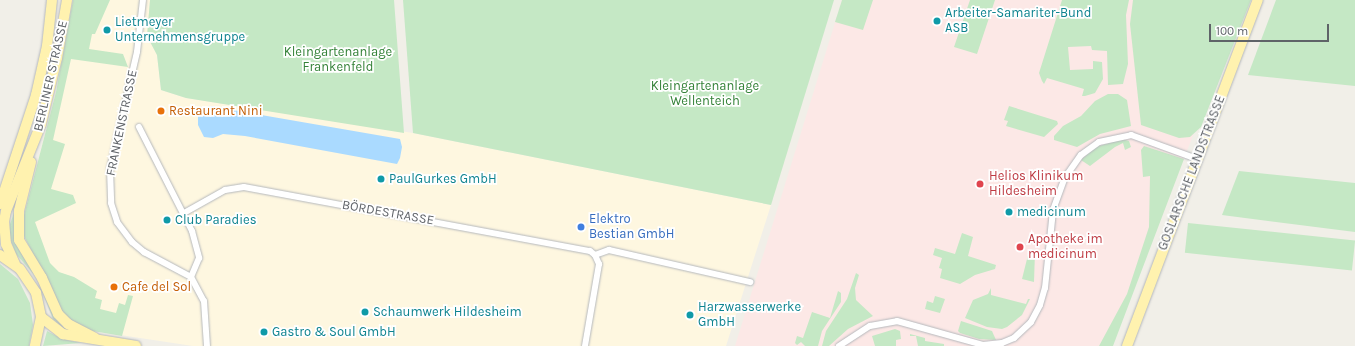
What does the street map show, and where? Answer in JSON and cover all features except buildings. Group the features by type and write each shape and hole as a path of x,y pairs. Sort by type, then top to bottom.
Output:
{"main road":[{"name":"BERLINER STRASSE","path":"0,204 36,95 47,46 52,0"},
{"name":"BERLINER STRASSE","path":"15,264 6,244 4,222 10,200 41,124 67,0"},
{"name":"GOSLARSCHE LANDSTRASSE","path":"1127,346 1258,0"},
{"path":"41,124 19,211 19,240 42,278 58,314 68,324 96,338"},
{"path":"0,255 15,264 33,286 41,317 35,346"},
{"path":"41,317 63,334 96,338 136,346"}],"street":[{"name":"FRANKENSTRASSE","path":"139,127 192,231 199,258 191,277 149,255 132,242 117,222 111,203 110,170 137,52 143,0"},
{"path":"839,346 870,326 901,321 984,345 1002,343 1014,338 1031,322 1040,305 1045,288 1053,210 1064,179 1081,155 1099,142 1131,135 1197,159"},
{"name":"BÖRDESTRASSE","path":"184,213 224,190 244,187 590,251 595,255"},
{"path":"585,346 599,264 595,255 608,250 750,282"},
{"path":"191,277 204,301 207,346"}],"shaded area":[{"path":"73,0 150,0 147,36 157,55 161,90 186,98 413,133 771,205 726,346 193,346 87,330 77,325 24,215 56,92"},
{"name":"Helios Klinikum Hildesheim","path":"842,0 1245,0 1112,346 735,346"}],"green space":[{"path":"73,0 110,0 95,34 92,34 89,49 123,54 128,67 71,59 53,140 65,144 51,189 73,195 76,203 35,222 50,263 59,272 74,277 97,291 95,298 102,300 100,309 116,313 119,303 125,305 128,295 133,296 122,336 87,330 64,315 23,234 24,215 56,92"},
{"name":"Kleingartenanlage Frankenfeld","path":"150,0 394,0 404,133 186,98 161,90 157,55 147,36"},
{"name":"Kleingartenanlage Wellenteich","path":"403,0 834,0 771,205 413,133"},
{"path":"842,0 873,0 863,30 835,22"},
{"path":"970,0 995,0 977,54 954,47"},
{"path":"1062,0 1129,0 1126,15 1128,64 1123,84 1108,85 1107,51 1092,50 1091,46 1068,47 1070,70 1093,69 1093,61 1102,62 1103,79 1095,93 1082,96 1084,89 1047,78 1044,84 1039,73"},
{"path":"1133,0 1251,0 1201,127 1190,137 1179,138 1141,125 1130,24"},
{"path":"1276,0 1355,0 1355,86 1248,75"},
{"path":"1108,94 1118,94 1127,100 1131,126 1100,134 1077,147 1054,140 1054,136 1063,126 1081,116 1095,101"},
{"path":"1009,106 1057,121 1058,124 1044,137 1006,126 1008,121 1004,120"},
{"path":"1122,139 1129,141 1131,147 1125,150 1123,143 1115,147 1090,166 1081,160 1096,147"},
{"path":"1144,146 1184,159 1113,346 1099,346 1127,294 1149,227 1150,176 1143,177 1141,150"},
{"path":"1239,171 1355,183 1355,232 1222,215"},
{"path":"22,190 15,220 52,309 79,333 66,330 53,319 37,278 16,254 10,238 10,224"},
{"path":"1188,223 1355,241 1352,270 1185,253"},
{"path":"962,233 973,237 968,256 996,265 995,269 975,275 960,284 940,278 942,269 939,268 942,258 933,255 935,248 955,254"},
{"path":"1033,249 1035,252 1034,282 1022,279 1029,251"},
{"path":"0,264 18,279 30,303 33,325 29,346 0,346"},
{"path":"856,273 859,275 855,288 856,300 873,316 848,329 829,346 822,346 826,331 847,299"},
{"path":"991,288 991,295 1026,304 1028,299 1030,299 1022,315 1007,327 1002,329 987,327 965,318 973,300 988,294"},
{"path":"838,291 841,293 841,302 822,331 818,346 805,346 801,342 797,345 795,343 797,336 803,338 812,312 830,318"},
{"path":"935,296 945,299 940,313 925,309 927,301 933,303"},
{"path":"961,321 992,331 996,340 979,339 960,333 958,331"},
{"path":"895,329 900,331 901,339 896,340 896,346 875,346 872,336"},
{"path":"47,331 62,339 81,343 43,346"},
{"path":"910,334 925,338 925,341 944,344 944,346 918,346 916,336 910,336"}],"water":[{"path":"210,106 400,139 402,147 400,158 397,164 245,136 223,134 213,138 204,137 198,125 198,114 202,109"}],"place":[{"name":"Arbeiter-Samariter-Bund ASB","path":"937,21"},
{"name":"Lietmeyer Unternehmensgruppe","path":"107,30"},
{"name":"Restaurant Nini","path":"161,111"},
{"name":"PaulGurkes GmbH","path":"381,179"},
{"name":"Helios Klinikum Hildesheim","path":"980,184"},
{"name":"medicinum","path":"1009,212"},
{"name":"Club Paradies","path":"167,220"},
{"name":"Elektro Bestian GmbH","path":"581,227"},
{"name":"Apotheke im medicinum","path":"1020,247"},
{"name":"Cafe del Sol","path":"114,287"},
{"name":"Schaumwerk Hildesheim","path":"365,312"},
{"name":"Harzwasserwerke GmbH","path":"690,315"},
{"name":"Gastro & Soul GmbH","path":"264,332"}]}
